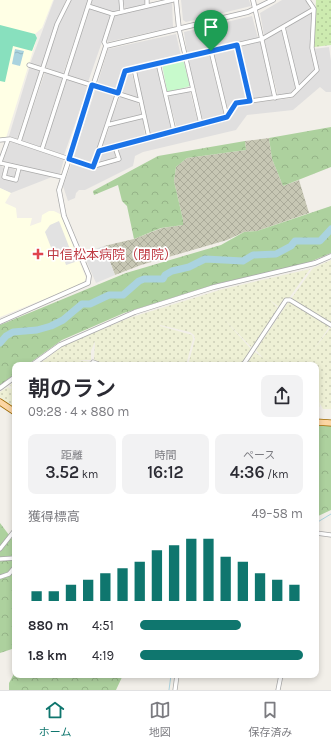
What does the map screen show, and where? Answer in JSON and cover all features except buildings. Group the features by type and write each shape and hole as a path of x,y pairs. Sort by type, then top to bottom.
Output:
{"main road":[{"path":"0,402 12,410"},
{"path":"319,422 331,423"}],"street":[{"path":"19,142 57,24 68,0"},
{"path":"42,149 90,0"},
{"path":"121,0 122,12"},
{"path":"147,0 147,6"},
{"path":"88,6 113,14 173,0"},
{"path":"176,0 179,29 201,124"},
{"path":"253,0 275,98"},
{"path":"106,46 255,9 273,0"},
{"path":"99,151 227,117 236,103 292,95 317,70 312,48 314,9 308,0"},
{"path":"94,166 125,71 262,39 314,9"},
{"path":"0,322 88,283 89,276 64,216 59,190 92,85 106,46 104,42 113,14"},
{"path":"283,27 298,88"},
{"path":"237,45 250,101"},
{"path":"211,51 227,117"},
{"path":"158,63 174,131"},
{"path":"29,65 141,101"},
{"path":"134,69 149,138"},
{"path":"166,94 193,89"},
{"path":"107,125 144,116"},
{"path":"1,140 19,142 94,166 119,159 115,146"},
{"path":"8,140 0,163 62,177"},
{"path":"7,165 4,177 16,180 19,168"},
{"path":"36,362 60,345 135,312 214,287 306,266 331,256"},
{"path":"245,362 286,300 290,300 331,325"},
{"path":"0,388 12,379"},
{"path":"319,533 331,535"},
{"path":"0,549 12,534"},
{"path":"0,559 12,558"},
{"path":"0,577 9,574 12,570"},
{"path":"175,690 177,678"},
{"path":"278,690 280,678"}],"shaded area":[{"path":"0,0 53,0 42,28 35,34 37,38 6,138 0,138"},
{"path":"54,0 66,0 55,24 41,68 30,64"},
{"path":"70,0 88,0 63,74 45,67 59,25"},
{"path":"92,0 119,0 120,8 118,11 113,12 91,5"},
{"path":"123,0 145,0 145,3 144,6 125,9"},
{"path":"181,0 249,0 251,6 186,22 183,20"},
{"path":"282,0 306,0 310,9 264,35 260,13"},
{"path":"172,2 173,27 108,42 107,40 115,15"},
{"path":"90,8 110,14 111,16 88,82 69,76 68,74"},
{"path":"310,13 312,15 310,49 315,69 301,84 298,83 286,27"},
{"path":"252,16 258,38 187,53 184,32"},
{"path":"281,30 283,31 296,87 290,94 278,96 264,41"},
{"path":"176,34 181,56 123,69 115,91 97,85 108,49"},
{"path":"259,41 261,42 273,95 272,97 253,99 239,47"},
{"path":"234,47 236,49 247,99 235,102 229,111 227,110 213,54"},
{"path":"329,47 331,61 331,92 326,92 320,87 293,110 247,115 236,130 143,152 135,156 133,166 85,190 79,190 76,193 75,198 68,201 63,186 72,162 95,170 96,167 120,160 118,148 227,119 237,105 292,98 319,71 313,49"},
{"path":"209,53 224,115 203,121 188,59"},
{"path":"156,65 158,67 172,128 152,135 150,134 136,72"},
{"path":"30,66 40,70 17,139 9,136"},
{"path":"131,71 138,96 137,98 120,91 126,73"},
{"path":"45,72 62,77 62,79 40,147 22,141 22,139"},
{"path":"68,79 88,87 64,155 44,147 66,80"},
{"path":"96,88 115,96 92,165 73,157"},
{"path":"190,91 198,122 177,128 168,97 170,95"},
{"path":"120,96 138,102 141,114 112,123 110,121"},
{"path":"141,118 143,119 145,137 104,148 102,146 110,126"},
{"path":"269,138 272,159 283,186 299,180 309,213 257,231 244,232 227,240 141,265 115,275 104,246 134,239 162,228 183,225 174,181 176,167 187,158 246,150 245,141"},
{"path":"11,141 64,159 60,174 3,163 2,161"},
{"path":"113,149 115,150 115,159 99,163 97,161 100,154"},
{"path":"0,165 4,168 2,179 17,182 21,170 52,177 11,193 0,188"},
{"path":"9,168 13,168 15,169 15,177 9,178 6,175 6,171"},
{"name":"中信松本病院（閉院）","path":"0,188 11,193 5,203 16,208 17,218 32,218 30,226 41,222 42,215 49,211 54,211 60,214 86,278 84,283 0,317"},
{"path":"59,221 75,262 66,265 63,256 57,254 54,249 52,250 45,232 50,225"},
{"path":"104,246 115,275 96,283 83,253"},
{"path":"331,260 331,323 291,299 313,268"},
{"path":"310,269 280,308 269,299 279,309 253,349 223,318 251,349 244,362 189,362 195,339 194,335 190,332 160,325 192,335 193,339 187,362 96,362 94,361 95,341 91,351 91,360 77,360 92,362 42,362 63,346 129,318 223,289"},
{"path":"289,301 330,326 314,349 331,327 331,409 323,409 319,402 319,362 247,362 255,352 263,358 256,350"},
{"path":"8,387 10,389 12,388 12,406 0,397 0,392"}],"green space":[{"path":"316,0 331,0 331,45 314,47"},
{"path":"0,25 35,34 37,38 32,51 13,46 5,82 0,81"},
{"path":"183,59 190,86 169,92 167,91 162,64"},
{"path":"331,127 331,167 283,186 272,159 269,138"},
{"path":"245,141 246,150 187,158 176,167 174,181 183,225 161,228 134,239 127,206 122,201 118,185 94,195 93,191 158,156"},
{"path":"331,206 331,253 305,264 216,284 124,313 62,340 31,362 12,362 12,376 0,385 0,325 126,273 221,245 244,232 257,231"},
{"path":"319,426 331,426 331,510 319,516"},
{"path":"0,523 12,539 12,649 0,653"},
{"path":"12,678 122,678 116,690 9,690 9,683"}],"water":[{"path":"15,49 24,51 20,66 12,64"}],"waterway":[{"path":"0,343 6,336 13,332 37,330 51,326 63,320 82,304 90,304 109,295 123,295 139,281 144,279 163,279 165,275 172,271 189,267 205,259 243,261 253,255 276,254 291,246 295,241 320,241 331,229"},
{"path":"319,521 331,514"},
{"path":"169,690 171,678"}],"place":[{"name":"中信松本病院（閉院）","path":"38,254"}],"route":[{"path":"237,45 250,101 236,103 227,117 222,119 99,151 93,167 69,159 92,85 118,93 125,71 211,51 237,45"}]}
